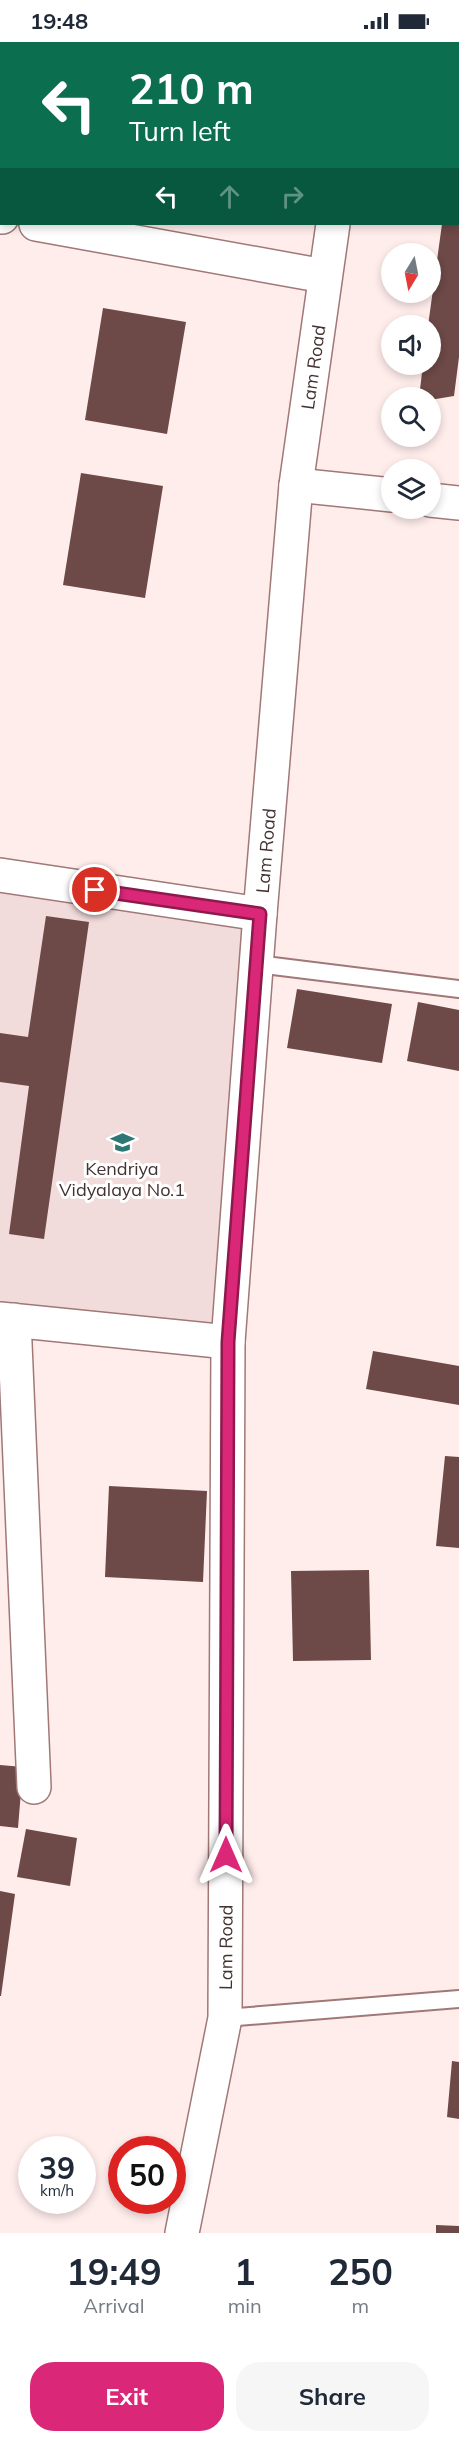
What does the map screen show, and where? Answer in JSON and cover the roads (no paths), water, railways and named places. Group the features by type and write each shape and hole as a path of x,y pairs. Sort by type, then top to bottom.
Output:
{"main road":[{"path":"42,225 324,276"},
{"name":"Lam Road","path":"182,2233 225,2018 228,1342 260,914 296,485 333,225"},
{"path":"296,485 381,494"},
{"path":"441,501 459,503"},
{"path":"0,875 260,914"},
{"path":"34,1787 7,1320 228,1342"}],"lane":[{"path":"257,964 459,989"},
{"path":"225,2018 459,1999"}],"place":[{"name":"Kendriya Vidyalaya No.1","path":"122,1142"}]}
